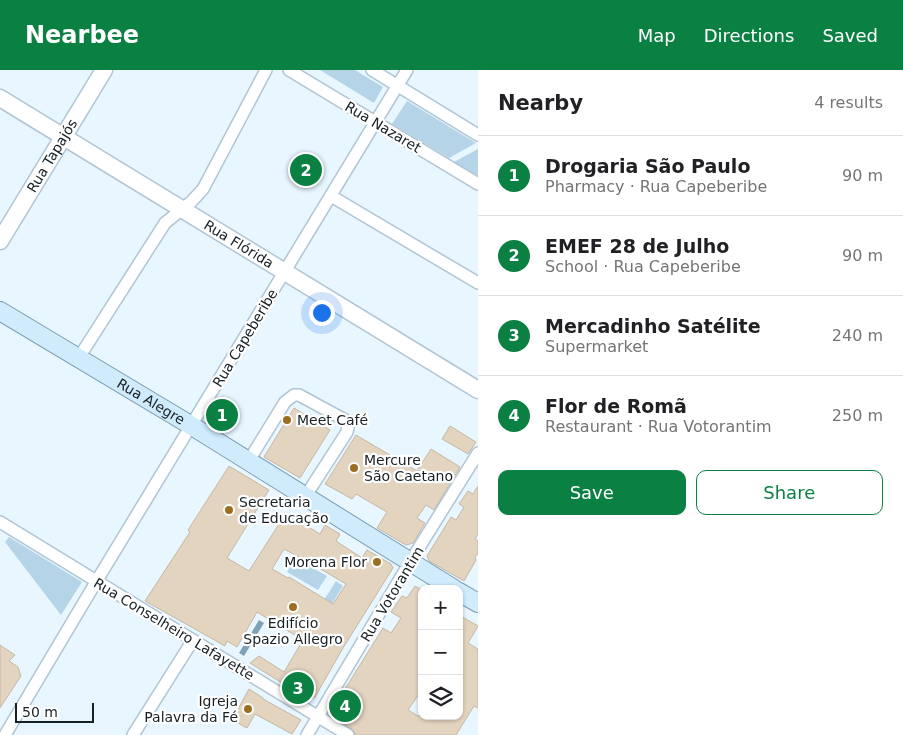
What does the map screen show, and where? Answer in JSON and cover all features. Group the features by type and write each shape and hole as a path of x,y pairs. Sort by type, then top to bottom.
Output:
{"main road":[{"name":"Rua Alegre","path":"0,311 192,426 447,585"},
{"path":"463,594 478,603"}],"street":[{"name":"Rua Tapajós","path":"0,241 104,70"},
{"path":"78,359 165,223 198,196 203,189 266,70"},
{"name":"Rua Nazaret","path":"289,70 478,184"},
{"path":"372,70 478,135"},
{"name":"Rua Capeberibe","path":"5,735 407,70"},
{"name":"Rua Flórida","path":"0,98 478,390"},
{"path":"331,196 478,283"},
{"path":"248,462 285,402 294,396 300,395 345,420 348,428 347,432 305,497"},
{"name":"Rua Votorantim","path":"307,735 410,562 478,453"},
{"name":"Rua Conselheiro Lafayette","path":"0,522 348,735"},
{"path":"133,735 193,640"}],"shaded area":[{"path":"320,70 355,70 383,87 374,103"},
{"path":"407,101 476,143 449,158 392,124"},
{"path":"478,149 478,176 454,162"},
{"path":"9,537 82,582 61,615 5,542"},
{"path":"295,558 327,576 318,590 287,572"},
{"path":"336,581 343,586 328,610 321,605"},
{"path":"259,620 264,623 244,656 239,653"}],"building":[{"path":"294,408 330,430 300,478 264,457"},
{"path":"450,426 476,442 468,454 442,439"},
{"path":"356,435 417,471 431,449 460,467 434,510 426,505 417,518 425,523 413,543 406,545 377,528 387,512 356,494 352,499 325,484"},
{"path":"229,466 269,490 227,558 249,571 286,513 320,534 325,525 340,534 336,541 362,558 367,550 391,564 393,568 315,697 309,700 250,663 259,656 284,672 303,640 257,612 237,647 227,641 225,646 145,601 190,532 188,530","holes":["284,549 304,560 306,557 321,565 319,568 346,584 333,604 289,577 272,569"]},
{"path":"478,486 478,534 475,539 478,541 478,553 464,581 429,561 427,556 451,517 456,520 464,507 459,504 468,491 473,494"},
{"path":"415,586 418,588 418,695 408,710 418,716 418,720 463,720 463,617 478,626 468,643 478,649 478,708 474,706 456,735 356,735 352,729 330,715 330,713 383,628 391,633 401,618 391,612 402,596 407,598"},
{"path":"0,645 15,655 9,661 18,667 21,676 0,708"},
{"path":"249,689 301,720 292,734 255,714 247,728 232,720"}],"place":[{"name":"EMEF 28 de Julho","path":"306,170"},
{"name":"Drogaria São Paulo","path":"222,415"},
{"name":"Meet Café","path":"287,420"},
{"name":"Mercure São Caetano","path":"354,468"},
{"name":"Secretaria de Educação","path":"229,510"},
{"name":"Morena Flor","path":"377,562"},
{"name":"Edifício Spazio Allegro","path":"293,607"},
{"name":"Mercadinho Satélite","path":"298,688"},
{"name":"Flor de Romã","path":"345,706"},
{"name":"Igreja Palavra da Fé","path":"248,709"}]}
